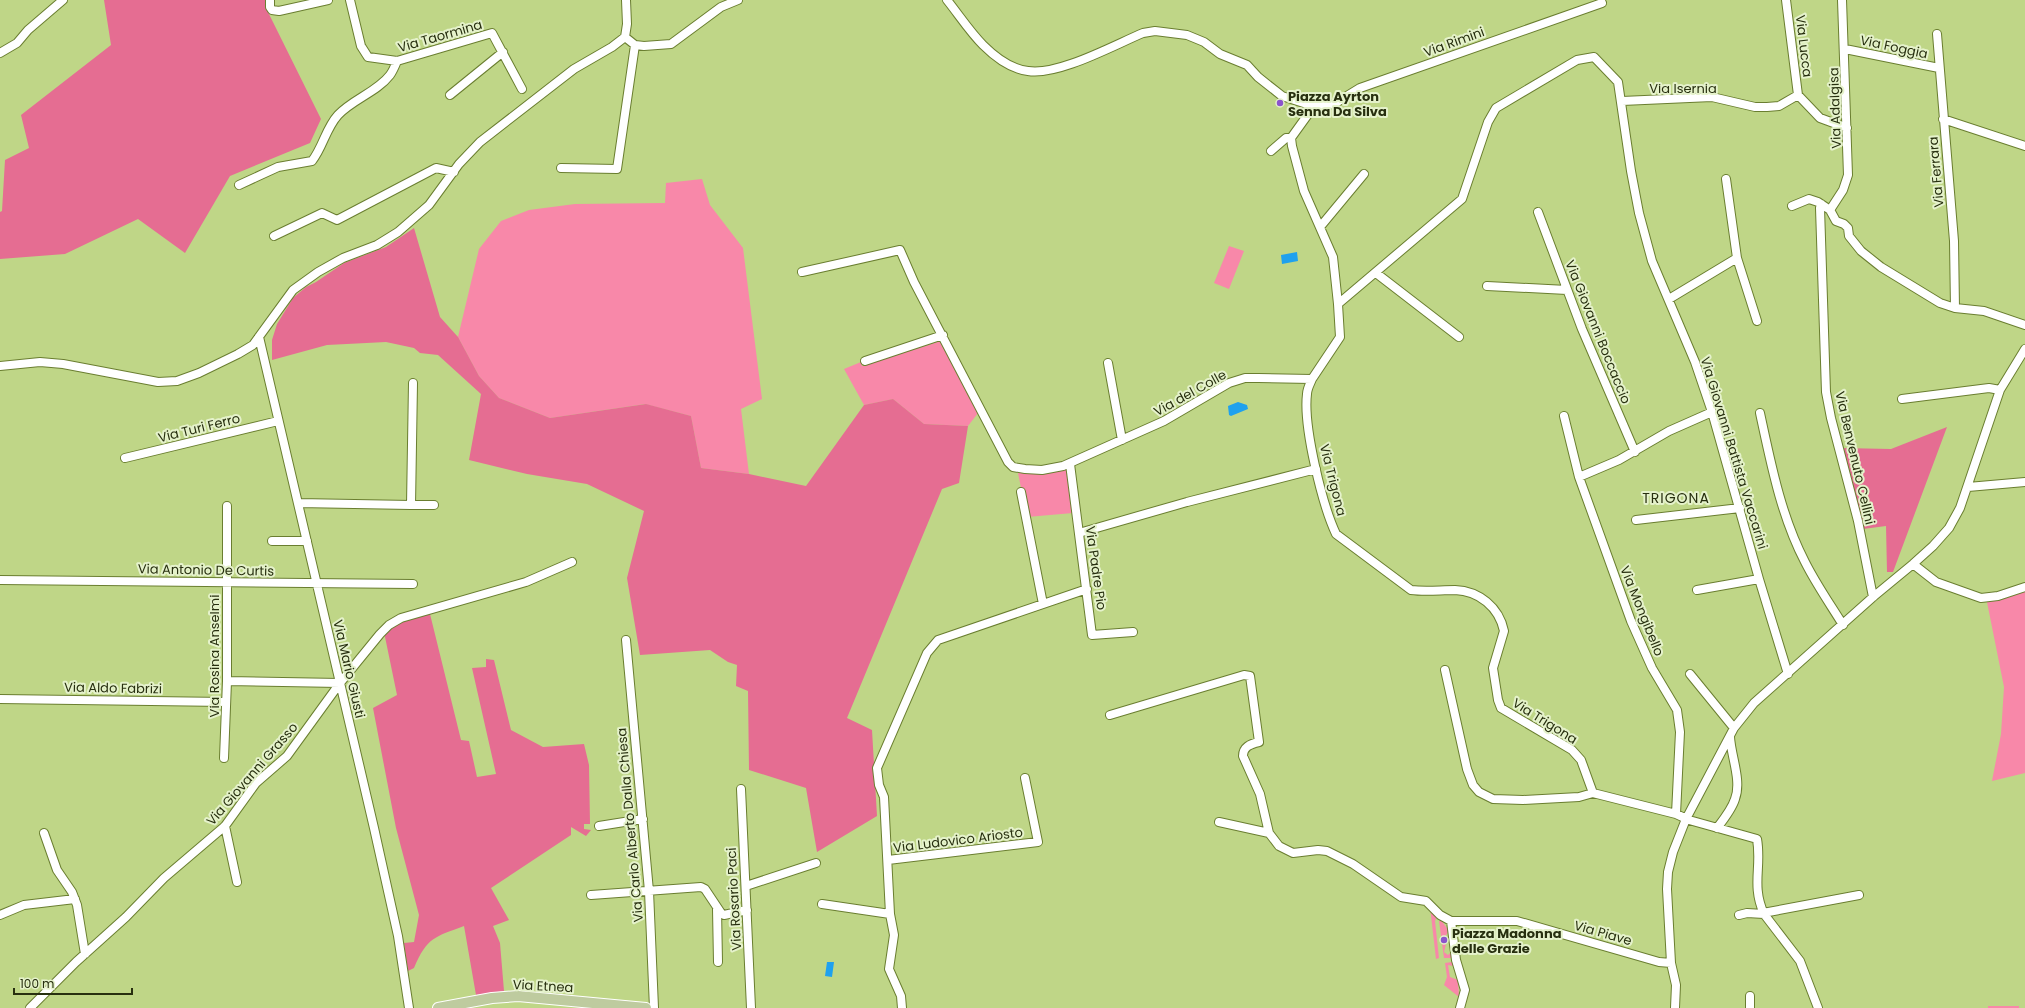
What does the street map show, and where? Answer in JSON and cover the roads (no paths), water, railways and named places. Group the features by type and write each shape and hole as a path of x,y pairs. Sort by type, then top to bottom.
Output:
{"main road":[{"name":"Via Etnea","path":"438,1008 504,997 548,998 646,1008"}],"street":[{"path":"0,53 17,43 28,30 63,0"},
{"path":"270,0 270,7 272,10 279,11 328,0"},
{"name":"Via Taormina","path":"350,0 361,46 368,57 397,61 492,33 522,89"},
{"path":"0,366 40,362 63,364 158,382 177,381 238,354 253,345 293,290 318,272 343,258 377,245 398,232 429,205 454,172 480,142 574,69 612,47 624,37 627,24 626,0"},
{"path":"624,37 635,45 644,46 671,44 721,7 738,0"},
{"path":"947,0 982,44 993,54 1013,66 1027,71 1040,72 1062,67 1143,33 1155,31 1187,35 1204,42 1220,54 1247,65 1258,77 1282,96 1316,107 1304,118 1291,138 1304,191 1333,257 1340,337 1312,379"},
{"name":"Via Lucca","path":"1786,0 1798,95"},
{"name":"Via Adalgisa","path":"1830,210 1843,190 1848,175 1845,49 1842,0"},
{"name":"Via Rimini","path":"1316,107 1334,104 1360,88 1602,3"},
{"name":"Via Ferrara","path":"1936,34 1954,241 1955,308"},
{"path":"561,168 617,169 635,45"},
{"name":"Via Foggia","path":"1845,49 1939,68"},
{"path":"450,95 503,52"},
{"name":"Via Giovanni Battista Vaccarini","path":"1376,273 1462,198 1488,122 1496,108 1584,57 1594,57 1618,82 1622,101 1631,172 1652,261 1696,362 1712,412 1759,579 1788,674"},
{"path":"239,185 278,167 312,161 318,154 337,116 349,105 390,75 397,61"},
{"path":"1798,95 1820,118 1847,128"},
{"name":"Via Isernia","path":"1622,101 1712,97 1755,107 1767,107 1779,106 1798,95"},
{"path":"1943,119 2025,146"},
{"path":"1271,151 1286,138 1291,138"},
{"path":"274,236 322,213 337,220 436,168 454,172"},
{"path":"1320,227 1364,174"},
{"path":"1726,179 1737,258 1757,321"},
{"path":"1792,206 1809,199 1821,204 1830,210 1836,221 1844,224 1848,228 1849,236 1861,251 1881,267 1933,299 1955,308 1984,311 2025,325"},
{"name":"Via Benvenuto Cellini","path":"1821,204 1826,392 1831,418 1858,521 1874,597"},
{"name":"Via Giovanni Boccaccio","path":"1538,212 1567,290 1635,452"},
{"name":"Via del Colle","path":"802,272 900,250 914,282 1008,462 1013,467 1042,470 1070,464 1164,421 1229,383 1245,378 1312,379"},
{"path":"1669,299 1737,258"},
{"path":"1338,304 1376,273 1459,337"},
{"path":"1487,286 1567,290"},
{"path":"865,361 943,335"},
{"name":"Via Mario Giusti","path":"259,336 398,936 409,1008"},
{"path":"1675,1008 1676,985 1671,963 1667,889 1668,872 1673,852 1686,819 1732,731 1754,703 1913,564 1933,546 1949,528 1960,508 1968,487 2000,390 2025,349"},
{"path":"1108,363 1122,440"},
{"name":"Via Trigona","path":"1312,379 1307,392 1306,403 1308,426 1316,469 1331,523 1336,534 1343,541 1411,590 1457,590 1480,598 1491,605 1504,631 1493,668 1498,700 1501,708 1572,750 1581,760 1593,792"},
{"path":"412,505 413,383"},
{"path":"1902,399 1989,388 2000,390"},
{"path":"1579,477 1635,452 1669,431 1712,412"},
{"path":"1760,414 1774,478 1789,525 1805,562 1843,625"},
{"name":"Via Mongibello","path":"1564,416 1579,477 1631,622 1652,668 1678,710 1680,732 1676,814"},
{"name":"Via Turi Ferro","path":"125,458 278,421"},
{"name":"Via Padre Pio","path":"1070,464 1092,635 1132,632"},
{"path":"1079,533 1187,502 1316,469"},
{"path":"1968,487 2025,482"},
{"path":"1021,492 1043,604"},
{"path":"298,503 434,505"},
{"name":"Via Rosina Anselmi","path":"224,758 227,682 227,506"},
{"path":"1636,520 1740,508"},
{"path":"272,541 307,541"},
{"name":"Via Giovanni Grasso","path":"30,1008 85,954 126,917 164,878 225,826 256,783 287,756 340,683 389,625 401,618 526,582 572,562"},
{"path":"1913,564 1936,582 1980,598 1998,596 2025,587"},
{"path":"1697,590 1759,579"},
{"name":"Via Antonio De Curtis","path":"0,580 413,584"},
{"path":"902,1008 901,996 889,969 894,935 890,914 884,797 879,785 877,768 927,653 938,640 1087,589"},
{"name":"Via Carlo Alberto Dalla Chiesa","path":"626,640 649,891 654,1008"},
{"path":"1445,670 1467,769 1473,785 1479,792 1493,799 1523,800 1579,797 1593,792 1676,814 1686,819 1757,839 1756,887 1764,913 1800,961 1818,1008"},
{"path":"1690,674 1732,731 1731,751 1737,777 1736,798 1717,828"},
{"path":"1110,715 1244,675 1250,676 1258,742 1247,746 1243,752 1243,756 1260,794 1269,833 1279,846 1293,853 1318,850 1335,855 1370,875 1401,897 1426,900 1440,915 1451,921 1456,960 1465,990 1460,1008"},
{"path":"227,682 340,683"},
{"name":"Via Aldo Fabrizi","path":"0,699 226,702"},
{"name":"Via Ludovico Ariosto","path":"888,860 1038,842 1025,778"},
{"name":"Via Rosario Paci","path":"741,789 750,1008"},
{"path":"599,826 643,819"},
{"path":"1219,822 1269,833"},
{"path":"225,826 237,882"},
{"path":"44,833 56,870 75,898 85,954"},
{"path":"746,886 816,863"},
{"path":"591,896 701,887 704,889 717,910 724,915 747,910"},
{"path":"1739,915 1764,913 1859,895"},
{"path":"0,915 24,905 75,898"},
{"path":"822,904 890,914"},
{"path":"717,910 718,962"},
{"name":"Via Piave","path":"1451,921 1517,921 1659,962 1671,963"},
{"path":"1750,996 1750,1008"}],"water":[{"path":"1297,252 1298,261 1282,264 1281,255"},
{"path":"1238,402 1247,405 1248,409 1231,416 1229,415 1228,406"},
{"path":"827,962 834,962 832,977 825,976"}],"place":[{"name":"Piazza Ayrton Senna Da Silva","path":"1280,103"},
{"name":"Piazza Madonna delle Grazie","path":"1444,940"}],"district":[{"name":"TRIGONA","path":"1676,498"}]}
